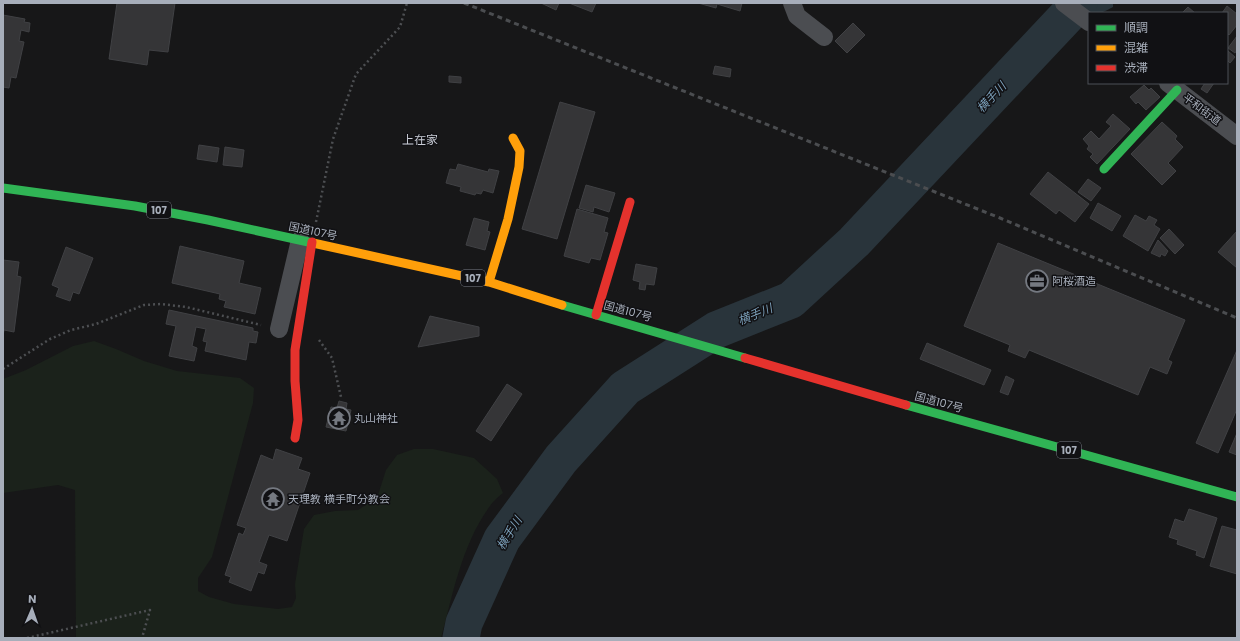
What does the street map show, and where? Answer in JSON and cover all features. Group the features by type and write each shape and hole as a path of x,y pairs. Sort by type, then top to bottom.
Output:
{"main road":[{"path":"1104,169 1172,86"},
{"path":"489,282 508,219 519,167 520,151 513,138"},
{"name":"国道107号","path":"3,188 135,206 208,220 489,282 596,315 901,404 1237,497"},
{"path":"596,315 630,202"},
{"path":"295,438 298,420 295,381 295,350 306,241"}],"street":[{"path":"792,3 797,16 824,37"},
{"path":"1064,3 1088,21"},
{"name":"平和街道","path":"1172,86 1237,136"},
{"path":"279,329 306,241"}],"path":[{"path":"306,241 333,139 356,74 400,27 408,3"},
{"path":"3,369 50,339 71,330 96,324 144,305 160,304 186,307 279,329"},
{"path":"319,340 332,358 341,397"},
{"path":"27,638 150,610 142,638"}],"shaded area":[{"path":"1082,3 1113,3 1113,7 1103,12 1090,10"},
{"path":"94,341 144,361 177,371 240,378 254,388 253,403 212,557 198,578 198,591 209,597 234,604 278,609 292,607 296,598 295,584 304,529 314,515 335,511 358,510 377,498 386,470 397,455 414,449 433,449 474,458 497,479 503,493 491,504 472,536 454,587 441,638 76,638 75,490 58,485 3,493 3,379 26,370 73,346"}],"building":[{"path":"117,3 175,3 168,52 149,50 147,65 109,59"},
{"path":"541,3 559,3 556,10"},
{"path":"569,3 596,3 592,12"},
{"path":"698,3 742,3 740,11 717,4 716,8"},
{"path":"1227,6 1237,14 1237,25 1229,35 1228,12 1223,12"},
{"path":"1188,7 1194,12 1183,12"},
{"path":"3,15 25,19 24,22 30,23 29,32 21,30 19,41 24,42 16,78 11,77 9,88 3,87"},
{"path":"853,23 865,35 847,53 835,41"},
{"path":"1237,36 1237,50 1235,53 1228,48"},
{"path":"1228,51 1235,57 1230,63 1228,61"},
{"path":"715,66 731,69 730,77 713,74"},
{"path":"449,76 461,77 461,83 449,82"},
{"path":"1204,84 1213,84 1207,93 1201,89"},
{"path":"1144,85 1149,90 1151,88 1160,97 1146,110 1138,102 1136,104 1130,97"},
{"path":"560,102 595,112 557,239 522,229"},
{"path":"1113,114 1130,129 1097,164 1090,157 1093,154 1087,149 1089,146 1083,139 1091,131 1099,139 1111,126 1106,122"},
{"path":"1162,122 1177,136 1175,139 1183,147 1168,163 1176,171 1162,185 1131,154"},
{"path":"199,145 219,148 217,162 197,159"},
{"path":"225,147 244,150 242,167 223,165"},
{"path":"458,164 488,172 489,169 499,171 493,193 483,190 481,194 476,193 475,195 460,191 461,187 446,183 450,169 456,170"},
{"path":"1048,172 1089,204 1075,222 1059,210 1056,214 1030,194"},
{"path":"1088,179 1101,188 1091,201 1078,192"},
{"path":"586,185 615,193 609,212 594,207 593,212 579,208"},
{"path":"1098,203 1121,216 1112,231 1090,218"},
{"path":"577,209 608,218 604,232 608,233 600,260 591,258 589,263 564,256"},
{"path":"1135,215 1146,221 1149,216 1157,220 1154,225 1160,229 1148,251 1123,236"},
{"path":"474,218 489,222 487,231 490,232 485,250 466,245"},
{"path":"1169,229 1184,245 1175,254 1160,238"},
{"path":"1237,231 1237,268 1218,252"},
{"path":"1158,240 1168,251 1165,256 1161,254 1160,257 1151,253"},
{"name":"阿桜酒造","path":"998,243 1185,320 1168,360 1172,362 1167,374 1150,367 1138,395 1029,350 1025,358 1008,351 1010,345 964,326"},
{"path":"180,246 244,261 239,283 261,288 255,314 224,307 226,301 219,299 220,294 172,283"},
{"path":"66,247 93,258 79,294 73,292 70,301 56,296 59,288 52,285"},
{"path":"3,260 19,262 17,276 21,277 14,332 4,330 3,336"},
{"path":"636,264 657,268 654,285 646,284 645,290 639,289 640,282 633,280"},
{"path":"169,310 253,328 253,331 258,332 256,343 249,342 246,360 205,351 207,342 203,341 206,329 196,327 192,346 197,348 194,361 169,356 176,326 166,324"},
{"path":"430,316 479,327 479,336 418,347"},
{"path":"927,343 991,370 984,385 920,359"},
{"path":"1237,350 1237,409 1218,453 1196,443"},
{"path":"1006,376 1014,380 1008,395 1000,392"},
{"path":"507,384 522,394 491,441 476,431"},
{"name":"丸山神社","path":"339,401 347,403 346,409 351,410 346,431 326,427 331,407 337,408"},
{"path":"1237,433 1237,455 1229,452"},
{"name":"天理教 横手町分教会","path":"276,449 302,458 298,469 310,473 287,541 269,535 259,562 267,565 264,574 258,572 251,591 229,582 231,577 225,575 239,533 243,535 246,528 237,525 261,455 273,460"},
{"path":"1189,509 1217,518 1204,558 1196,555 1197,551 1177,544 1178,540 1169,537 1175,519 1184,522"},
{"path":"1222,526 1237,530 1237,574 1210,566"}],"waterway":[{"name":"横手川","path":"461,638 464,623 502,539 561,459 625,388 716,330 791,300 854,242 1079,3"}],"railway":[{"path":"464,3 1000,218 1237,318"}],"traffic: fast":[{"path":"1104,169 1177,90"},
{"path":"3,188 135,206 313,243"},
{"path":"562,305 745,358"},
{"path":"906,405 1237,497"}],"traffic: slow":[{"path":"489,282 508,219 519,167 520,151 513,138"},
{"path":"313,243 489,282 562,305"}],"traffic: jam":[{"path":"596,315 630,202"},
{"path":"295,438 298,420 295,381 295,350 312,242"},
{"path":"745,358 906,405"}],"place":[{"name":"阿桜酒造","path":"1037,281"},
{"name":"丸山神社","path":"339,418"},
{"name":"天理教 横手町分教会","path":"273,499"}],"district":[{"name":"上在家","path":"420,139"}]}
